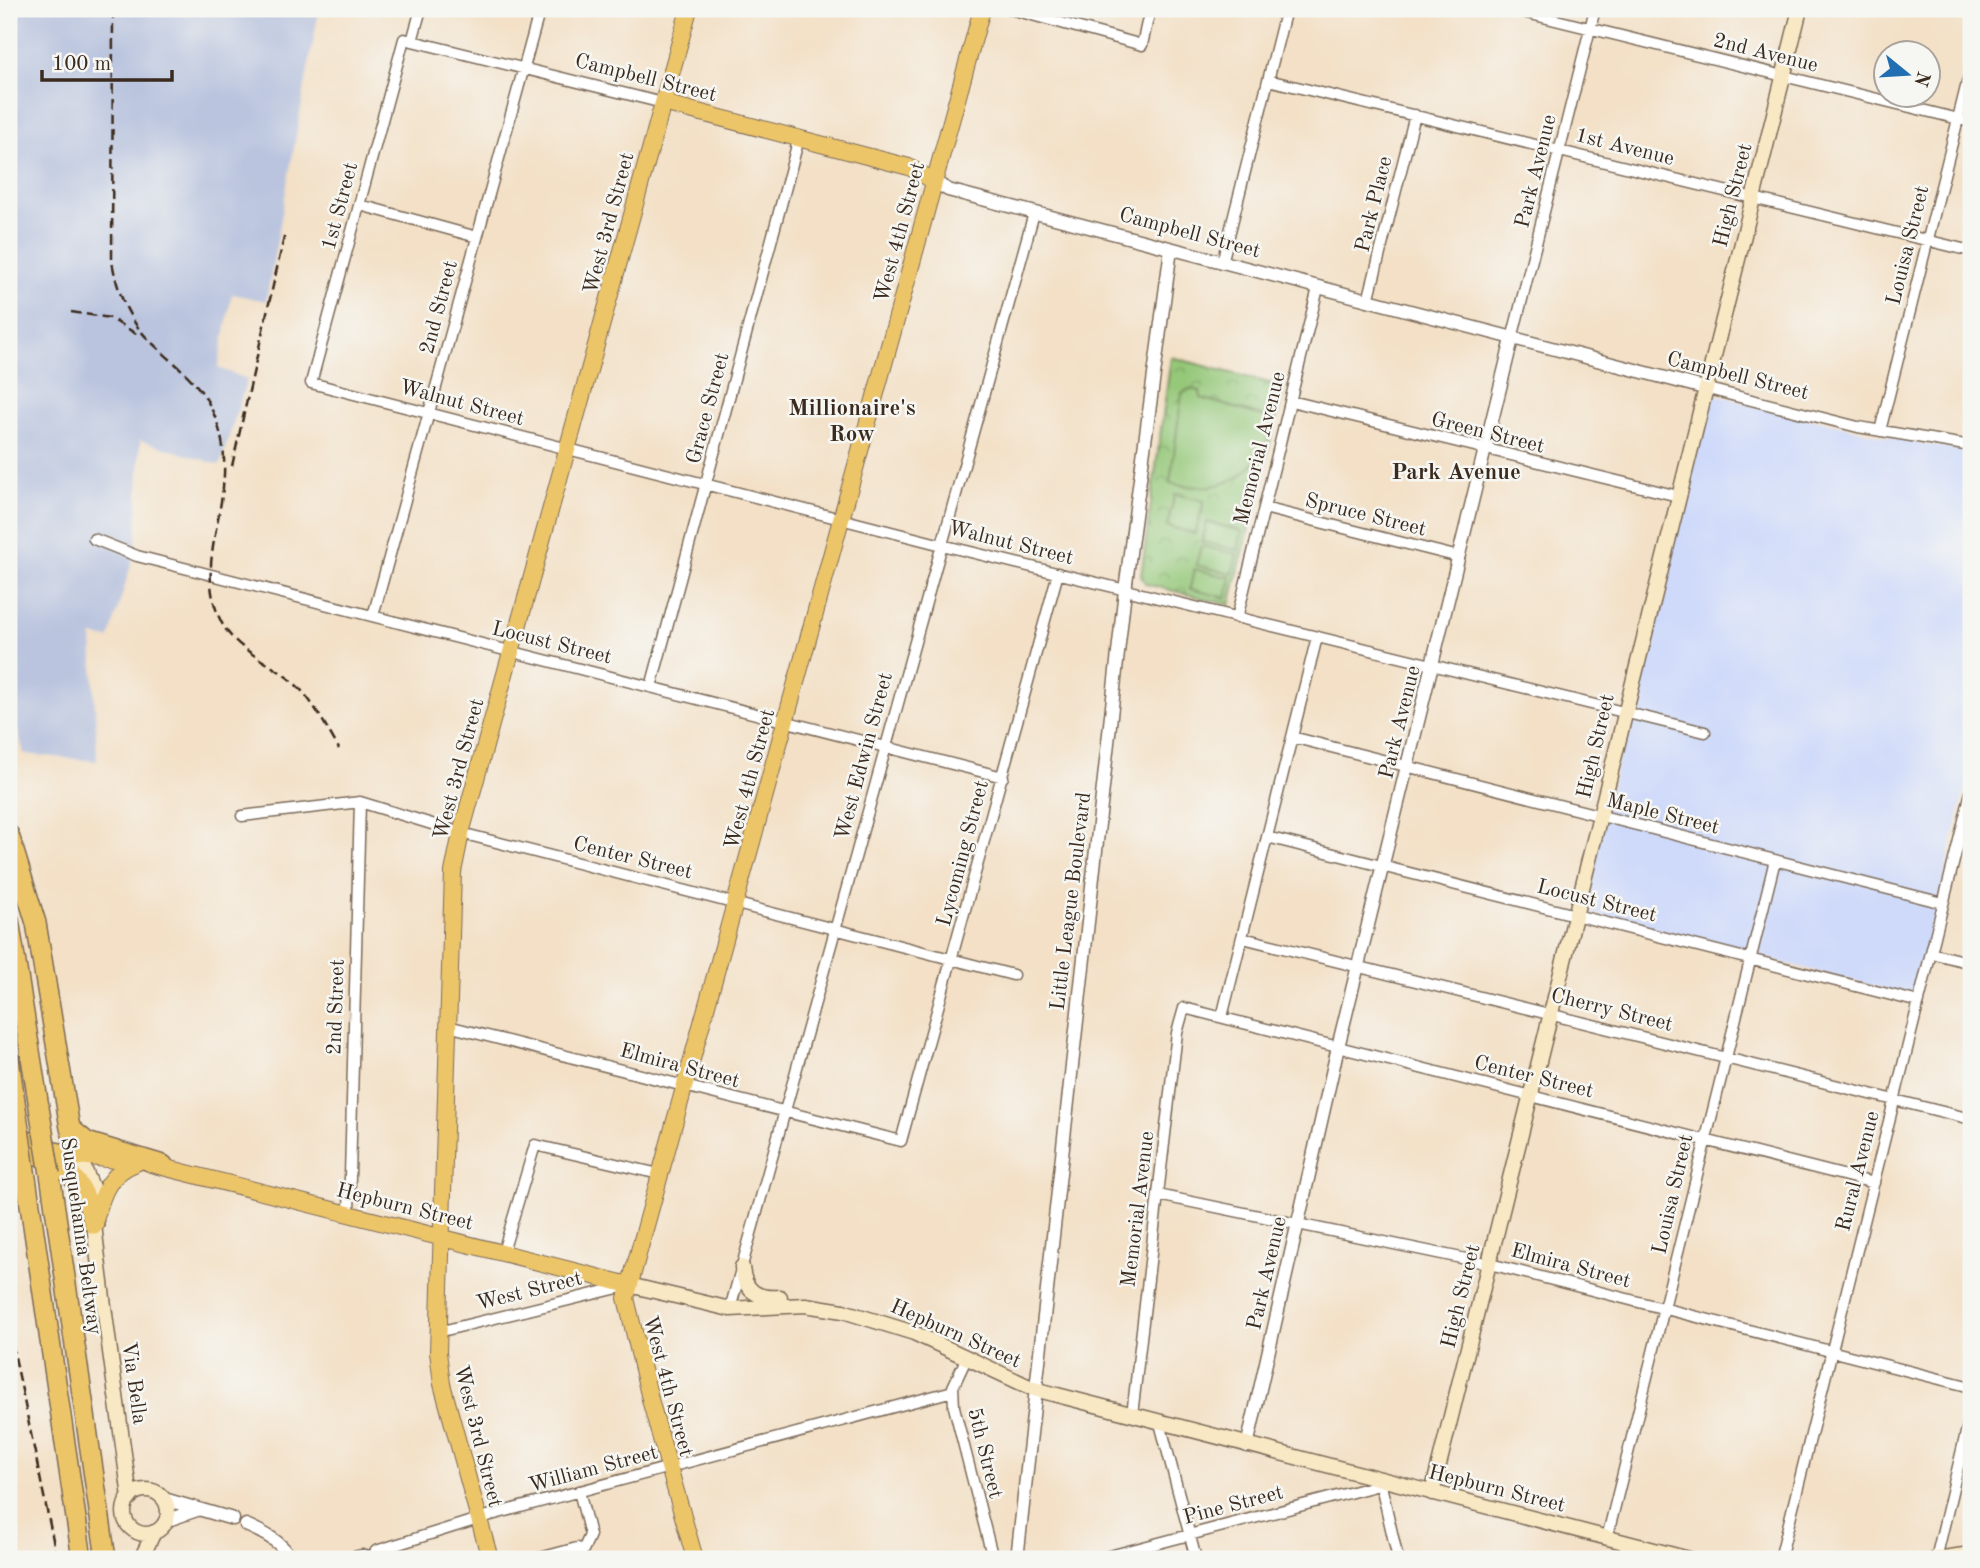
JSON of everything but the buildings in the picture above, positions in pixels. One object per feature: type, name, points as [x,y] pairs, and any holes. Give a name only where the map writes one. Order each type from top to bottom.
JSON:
[{"type":"highway","points":[[9,835],[38,931],[71,1128],[79,1156],[49,1151],[13,1128]]},
{"type":"highway","name":"Susquehanna Beltway","points":[[9,920],[50,1174],[99,1509],[109,1559]]},
{"type":"highway","points":[[9,1059],[13,1128],[24,1164],[82,1559]]},
{"type":"highway","points":[[71,1128],[87,1142],[163,1165]]},
{"type":"highway","points":[[9,1143],[70,1172],[83,1190],[94,1224]]},
{"type":"main road","name":"West 3rd Street","points":[[489,1559],[442,1384],[438,1332],[451,889],[461,833],[689,9]]},
{"type":"main road","name":"West 4th Street","points":[[695,1559],[628,1311],[629,1285],[982,9]]},
{"type":"main road","name":"High Street","points":[[1432,1493],[1800,9]]},
{"type":"main road","name":"Campbell Street","points":[[663,103],[909,167],[934,180]]},
{"type":"main road","name":"Hepburn Street","points":[[79,1156],[163,1165],[730,1309],[804,1305],[862,1316],[914,1333],[1034,1389],[1379,1483],[1432,1493],[1689,1559]]},
{"type":"main road","name":"Via Bella","points":[[79,1156],[92,1187],[115,1404],[125,1451],[130,1498]]},
{"type":"main road","points":[[94,1224],[107,1184],[122,1170],[136,1163]]},
{"type":"main road","points":[[742,1266],[745,1285],[752,1292],[765,1297],[787,1297],[804,1305]]},
{"type":"main road","name":"Via Bella","points":[[125,1451],[150,1490]]},
{"type":"main road","points":[[150,1490],[164,1499],[167,1512],[165,1521],[154,1532],[139,1559],[133,1530],[124,1515],[130,1498],[138,1492],[150,1490]]},
{"type":"main road","points":[[133,1530],[142,1533],[154,1532]]},
{"type":"main road","points":[[1936,1559],[1971,1554]]},
{"type":"street","name":"1st Street","points":[[311,383],[408,40],[421,9]]},
{"type":"street","name":"2nd Street","points":[[373,615],[540,9]]},
{"type":"street","points":[[1010,9],[1142,45],[1150,9]]},
{"type":"street","points":[[1222,262],[1286,9]]},
{"type":"street","name":"2nd Avenue","points":[[1511,9],[1971,122]]},
{"type":"street","name":"Park Avenue","points":[[1247,1446],[1338,1046],[1595,9]]},
{"type":"street","name":"Campbell Street","points":[[408,40],[663,103]]},
{"type":"street","name":"Louisa Street","points":[[1880,432],[1971,67]]},
{"type":"street","name":"1st Avenue","points":[[1268,80],[1971,251]]},
{"type":"street","name":"Park Place","points":[[1368,301],[1415,116]]},
{"type":"street","name":"Grace Street","points":[[650,688],[799,138]]},
{"type":"street","name":"Campbell Street","points":[[934,180],[948,190],[1512,340],[1880,432],[1971,446]]},
{"type":"street","points":[[360,205],[477,237]]},
{"type":"street","name":"West Edwin Street","points":[[730,1309],[1034,213]]},
{"type":"street","name":"Little League Boulevard","points":[[1017,1559],[1125,590],[1171,249]]},
{"type":"street","name":"Memorial Avenue","points":[[1237,618],[1318,288]]},
{"type":"street","name":"Walnut Street","points":[[311,383],[942,545],[1705,732]]},
{"type":"street","name":"Green Street","points":[[1291,401],[1678,496]]},
{"type":"street","name":"Spruce Street","points":[[1264,508],[1459,557]]},
{"type":"street","name":"Locust Street","points":[[94,539],[137,556],[1003,777]]},
{"type":"street","name":"Lycoming Street","points":[[901,1141],[1058,573]]},
{"type":"street","points":[[1222,1017],[1317,637]]},
{"type":"street","name":"Maple Street","points":[[1292,737],[1943,903]]},
{"type":"street","name":"Rural Avenue","points":[[1780,1559],[1971,798]]},
{"type":"street","name":"2nd Street","points":[[349,1213],[360,802]]},
{"type":"street","name":"Center Street","points":[[242,816],[360,802],[461,833],[1013,975]]},
{"type":"street","name":"Locust Street","points":[[1267,837],[1919,1002]]},
{"type":"street","name":"Louisa Street","points":[[1607,1538],[1775,860]]},
{"type":"street","name":"Cherry Street","points":[[1243,937],[1971,1119]]},
{"type":"street","points":[[1931,953],[1971,963]]},
{"type":"street","name":"Memorial Avenue","points":[[1132,1415],[1177,1033],[1184,1008]]},
{"type":"street","name":"Center Street","points":[[1184,1008],[1874,1183]]},
{"type":"street","name":"Elmira Street","points":[[448,1026],[901,1141]]},
{"type":"street","points":[[503,1252],[535,1145],[659,1174]]},
{"type":"street","name":"Elmira Street","points":[[1158,1195],[1490,1264],[1971,1387]]},
{"type":"street","name":"West Street","points":[[438,1332],[629,1285]]},
{"type":"street","name":"5th Street","points":[[967,1357],[953,1391],[959,1429],[993,1559]]},
{"type":"street","name":"William Street","points":[[348,1559],[362,1556],[371,1559],[376,1551],[478,1520],[953,1391]]},
{"type":"street","points":[[1936,1559],[1971,1412]]},
{"type":"street","points":[[1160,1423],[1196,1559]]},
{"type":"street","points":[[1379,1483],[1398,1559]]},
{"type":"street","name":"Pine Street","points":[[1098,1559],[1379,1483]]},
{"type":"street","points":[[579,1491],[590,1535],[581,1555]]},
{"type":"street","points":[[164,1499],[246,1525],[286,1549],[291,1559]]},
{"type":"street","points":[[165,1521],[184,1512],[201,1510]]},
{"type":"street","points":[[536,1559],[577,1548],[581,1555]]},
{"type":"shaded area","points":[[9,9],[319,9],[266,301],[232,294],[218,368],[247,379],[220,465],[140,440],[136,548],[109,639],[92,636],[97,761],[24,754],[9,696]]},
{"type":"shaded area","points":[[1709,393],[1883,436],[1971,452],[1971,793],[1964,792],[1916,997],[1581,911]]},
{"type":"green space","points":[[1171,357],[1284,387],[1230,605],[1146,584],[1141,576]]},
{"type":"green space","points":[[1190,389],[1200,391],[1201,398],[1275,420],[1260,455],[1250,468],[1238,477],[1208,486],[1170,483],[1182,393]]},
{"type":"green space","points":[[1175,494],[1204,501],[1195,534],[1167,526]]},
{"type":"green space","points":[[1207,522],[1242,531],[1238,550],[1202,542]]},
{"type":"green space","points":[[1201,546],[1237,554],[1232,574],[1196,565]]},
{"type":"green space","points":[[1194,569],[1231,578],[1226,598],[1190,589]]},
{"type":"railway","points":[[113,9],[112,261],[117,283],[135,324],[184,372],[206,398],[221,437],[223,491],[211,567],[212,592],[219,617],[225,629],[242,647],[284,675],[301,690],[319,714],[339,749]]},
{"type":"railway","points":[[232,466],[285,233]]},
{"type":"railway","points":[[71,312],[110,318],[138,335]]},
{"type":"railway","points":[[9,1328],[57,1559]]},
{"type":"district","name":"Millionaire's Row","points":[[852,420]]},
{"type":"district","name":"Park Avenue","points":[[1456,471]]}]
